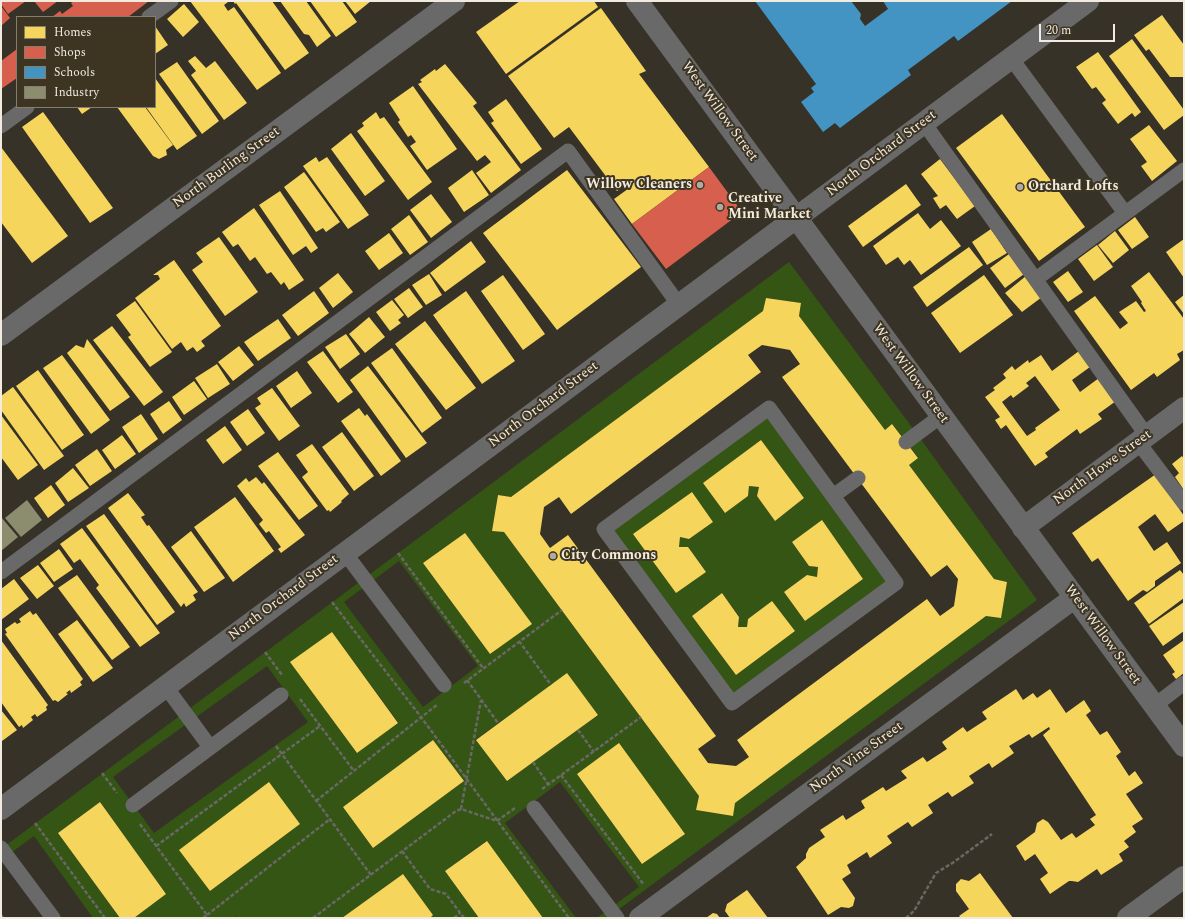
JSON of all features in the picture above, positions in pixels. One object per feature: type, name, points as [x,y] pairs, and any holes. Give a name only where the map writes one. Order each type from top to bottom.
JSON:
[{"type":"street","name":"North Burling Street","points":[[1,335],[454,1]]},
{"type":"street","name":"West Willow Street","points":[[637,1],[1184,746]]},
{"type":"street","name":"North Orchard Street","points":[[1,809],[1088,1]]},
{"type":"street","name":"North Howe Street","points":[[1023,528],[1184,408]]},
{"type":"street","name":"North Vine Street","points":[[640,918],[1074,598]]},
{"type":"street","points":[[1128,918],[1184,877]]},
{"type":"lane","points":[[150,16],[171,1]]},
{"type":"lane","points":[[1011,58],[1125,213]]},
{"type":"lane","points":[[1,126],[26,108]]},
{"type":"lane","points":[[924,123],[1036,279],[1184,503]]},
{"type":"lane","points":[[1,572],[568,151],[679,305]]},
{"type":"lane","points":[[1036,279],[1184,170]]},
{"type":"lane","points":[[769,408],[833,496],[896,583],[732,703],[604,529],[769,408]]},
{"type":"lane","points":[[906,442],[941,416]]},
{"type":"lane","points":[[833,496],[858,478]]},
{"type":"lane","points":[[345,553],[444,685]]},
{"type":"lane","points":[[1154,706],[1184,683]]},
{"type":"lane","points":[[166,686],[210,747]]},
{"type":"lane","points":[[133,804],[281,695]]},
{"type":"lane","points":[[535,800],[617,918]]},
{"type":"lane","points":[[1,848],[53,918]]},
{"type":"path","points":[[398,553],[483,668]]},
{"type":"path","points":[[332,602],[421,717],[569,918]]},
{"type":"path","points":[[519,641],[551,685]]},
{"type":"path","points":[[265,652],[283,677]]},
{"type":"path","points":[[467,680],[498,723]]},
{"type":"path","points":[[297,695],[354,771]]},
{"type":"path","points":[[461,809],[481,700]]},
{"type":"path","points":[[535,800],[548,784],[641,717]]},
{"type":"path","points":[[156,846],[320,726]]},
{"type":"path","points":[[578,730],[594,752]]},
{"type":"path","points":[[276,746],[371,874]]},
{"type":"path","points":[[533,762],[548,784]]},
{"type":"path","points":[[102,773],[120,798]]},
{"type":"path","points":[[561,775],[647,889]]},
{"type":"path","points":[[497,821],[516,807]]},
{"type":"path","points":[[313,918],[456,811],[461,809],[497,821]]},
{"type":"path","points":[[203,918],[330,819]]},
{"type":"path","points":[[138,822],[207,915]]},
{"type":"path","points":[[35,823],[104,918]]},
{"type":"path","points":[[906,918],[914,911],[936,873],[954,862],[992,834]]},
{"type":"path","points":[[402,851],[430,889],[446,894],[464,918]]},
{"type":"path","points":[[454,918],[460,913]]},
{"type":"green space","points":[[789,262],[917,434],[1037,600],[607,918],[597,918],[639,887],[560,782],[505,823],[576,918],[543,918],[486,841],[445,871],[479,918],[430,918],[433,915],[403,874],[342,918],[238,918],[236,916],[233,918],[134,918],[166,894],[100,802],[58,833],[120,918],[93,918],[34,836],[1,860],[1,849]],"holes":[[[766,298],[801,303],[799,316],[885,430],[892,424],[918,457],[909,465],[994,579],[1007,582],[1001,617],[986,616],[735,803],[732,816],[696,810],[699,796],[504,532],[492,530],[498,495],[511,497],[763,311]],[[465,533],[531,624],[490,654],[423,563]],[[399,561],[478,666],[423,707],[344,602]],[[332,632],[398,722],[357,753],[291,663]],[[267,666],[308,722],[154,833],[113,777]],[[567,674],[598,715],[507,781],[476,739]],[[433,740],[464,781],[373,848],[343,807]],[[619,744],[684,834],[642,864],[577,774]],[[269,783],[300,824],[210,891],[180,850]]]},
{"type":"green space","points":[[769,408],[896,583],[732,703],[604,529]],"holes":[[[761,440],[804,498],[775,521],[757,496],[759,487],[749,486],[748,496],[725,513],[704,483]],[[692,492],[713,522],[689,539],[680,537],[679,547],[688,547],[676,593],[634,534]],[[822,521],[863,579],[805,621],[784,592],[807,575],[817,577],[818,567],[809,566],[792,542]],[[722,593],[739,616],[738,627],[747,627],[748,619],[772,601],[795,631],[736,675],[692,616]]]},
{"type":"building: Homes","points":[[190,1],[228,2],[224,5],[228,11],[234,7],[281,73],[257,90]]},
{"type":"building: Homes","points":[[233,1],[272,1],[309,53],[285,70]]},
{"type":"building: Homes","points":[[280,1],[306,1],[331,36],[317,47],[309,35],[304,34]]},
{"type":"building: Homes","points":[[310,1],[342,1],[357,22],[336,37]]},
{"type":"building: Homes","points":[[345,1],[371,1],[355,14]]},
{"type":"building: Homes","points":[[520,1],[594,1],[598,7],[506,74],[476,32]]},
{"type":"building: Homes","points":[[184,4],[199,22],[183,37],[167,19]]},
{"type":"building: Homes","points":[[601,8],[646,71],[639,74],[709,167],[632,224],[614,199],[632,186],[630,182],[617,191],[569,127],[554,138],[508,76]]},
{"type":"building: Homes","points":[[1162,15],[1184,45],[1184,77],[1170,77],[1149,49],[1146,51],[1134,35]]},
{"type":"building: Homes","points":[[156,27],[168,45],[156,53]]},
{"type":"building: Homes","points":[[1132,39],[1184,110],[1184,115],[1164,130],[1109,56]]},
{"type":"building: Homes","points":[[1098,52],[1141,112],[1135,117],[1132,113],[1118,124],[1102,103],[1106,100],[1096,87],[1092,89],[1076,67]]},
{"type":"building: Homes","points":[[195,56],[206,68],[215,61],[247,103],[224,120],[191,75],[196,71],[188,61]]},
{"type":"building: Homes","points":[[177,62],[219,121],[202,134],[159,74]]},
{"type":"building: Homes","points":[[445,64],[477,103],[473,106],[521,170],[491,193],[476,173],[491,162],[485,155],[477,161],[418,84],[422,82],[420,80]]},
{"type":"building: Homes","points":[[156,79],[197,136],[177,150],[147,108],[156,108]]},
{"type":"building: Homes","points":[[413,86],[457,149],[427,170],[410,146],[416,142],[411,135],[408,137],[398,122],[400,120],[389,103]]},
{"type":"building: Homes","points":[[506,99],[542,149],[521,164],[491,123],[494,121],[488,112]]},
{"type":"building: Homes","points":[[78,108],[91,108],[82,114]]},
{"type":"building: Homes","points":[[118,108],[146,108],[173,145],[166,150],[167,155],[159,159],[153,156]]},
{"type":"building: Homes","points":[[43,112],[113,208],[90,223],[22,127]]},
{"type":"building: Homes","points":[[376,112],[380,119],[384,117],[432,182],[408,200],[357,131],[364,126],[362,123]]},
{"type":"building: Homes","name":"Orchard Lofts","points":[[1002,114],[1085,227],[1039,261],[956,148]]},
{"type":"building: Homes","points":[[1149,125],[1177,161],[1152,181],[1141,166],[1147,162],[1130,139]]},
{"type":"building: Homes","points":[[351,133],[385,181],[365,196],[331,149]]},
{"type":"building: Homes","points":[[1,147],[68,236],[32,263],[1,222]]},
{"type":"building: Homes","points":[[316,157],[319,162],[327,157],[369,215],[348,229],[303,166]]},
{"type":"building: Homes","points":[[940,159],[975,206],[957,219],[946,205],[940,209],[933,198],[938,196],[921,174]]},
{"type":"building: Homes","points":[[472,170],[489,195],[464,212],[448,188]]},
{"type":"building: Homes","points":[[567,170],[641,267],[557,330],[483,233]]},
{"type":"building: Homes","points":[[304,172],[340,222],[326,232],[323,228],[316,232],[284,187]]},
{"type":"building: Homes","points":[[906,184],[921,205],[863,247],[848,226]]},
{"type":"building: Homes","points":[[280,191],[318,248],[311,253],[306,246],[293,255],[259,205]]},
{"type":"building: Homes","points":[[431,194],[452,222],[431,238],[410,210]]},
{"type":"building: Homes","points":[[254,208],[304,280],[289,290],[284,282],[281,285],[271,272],[267,274],[255,257],[250,261],[238,244],[233,247],[222,232]]},
{"type":"building: Homes","points":[[918,213],[930,229],[941,220],[961,246],[921,275],[910,260],[904,265],[898,257],[886,265],[873,246]]},
{"type":"building: Homes","points":[[409,215],[428,242],[410,255],[391,229]]},
{"type":"building: Homes","points":[[1135,217],[1149,237],[1132,249],[1118,230]]},
{"type":"building: Homes","points":[[991,229],[1007,253],[987,265],[972,242]]},
{"type":"building: Homes","points":[[1115,231],[1129,250],[1113,263],[1098,245]]},
{"type":"building: Homes","points":[[389,233],[403,253],[379,270],[365,251]]},
{"type":"building: Homes","points":[[219,237],[258,292],[225,316],[192,270],[203,262],[196,253]]},
{"type":"building: Homes","points":[[1184,239],[1184,278],[1166,252]]},
{"type":"building: Homes","points":[[471,241],[486,262],[445,292],[430,273]]},
{"type":"building: Homes","points":[[1097,245],[1113,267],[1094,281],[1078,259]]},
{"type":"building: Homes","points":[[969,247],[983,265],[927,307],[913,287]]},
{"type":"building: Homes","points":[[1009,254],[1024,274],[1005,288],[990,268]]},
{"type":"building: Homes","points":[[174,260],[221,326],[201,341],[205,346],[197,352],[193,347],[187,351],[181,342],[172,349],[135,298],[160,279],[158,275],[153,275]]},
{"type":"building: Homes","points":[[1068,271],[1083,292],[1068,302],[1053,282]]},
{"type":"building: Homes","points":[[1149,272],[1184,319],[1184,350],[1177,354],[1180,360],[1157,377],[1154,373],[1131,390],[1074,311],[1095,296],[1120,329],[1128,323],[1119,312],[1136,301],[1144,312],[1146,311],[1141,303],[1142,302],[1131,286]]},
{"type":"building: Homes","points":[[338,273],[353,292],[333,308],[319,288]]},
{"type":"building: Homes","points":[[429,274],[442,295],[426,305],[412,285]]},
{"type":"building: Homes","points":[[503,275],[545,334],[523,350],[481,291]]},
{"type":"building: Homes","points":[[984,275],[1013,315],[960,353],[931,313]]},
{"type":"building: Homes","points":[[1026,276],[1042,297],[1022,312],[1005,293]]},
{"type":"building: Homes","points":[[409,288],[423,307],[408,318],[394,299]]},
{"type":"building: Homes","points":[[314,291],[329,313],[298,336],[282,315]]},
{"type":"building: Homes","points":[[466,291],[515,361],[482,384],[433,315]]},
{"type":"building: Homes","points":[[1184,295],[1184,314],[1175,302]]},
{"type":"building: Homes","name":"City Commons","points":[[766,298],[801,303],[799,316],[885,430],[892,424],[918,458],[909,465],[994,579],[1007,582],[1001,618],[986,616],[735,803],[733,816],[696,810],[699,796],[504,532],[492,531],[498,495],[511,497],[763,311]],"holes":[[[762,345],[790,350],[800,364],[782,377],[931,577],[947,565],[958,579],[954,606],[940,616],[927,599],[737,740],[749,757],[736,766],[708,763],[698,749],[716,736],[568,535],[550,548],[540,534],[544,507],[559,497],[571,514],[761,372],[748,355]]]},
{"type":"building: Homes","points":[[392,300],[404,315],[398,320],[401,323],[390,331],[376,312]]},
{"type":"building: Homes","points":[[135,301],[172,352],[150,367],[128,337],[131,335],[116,315]]},
{"type":"building: Homes","points":[[369,317],[385,337],[365,353],[349,334]]},
{"type":"building: Homes","points":[[278,319],[291,338],[258,361],[244,342]]},
{"type":"building: Homes","points":[[425,321],[476,388],[446,410],[395,344]]},
{"type":"building: Homes","points":[[112,326],[163,392],[144,406],[93,340]]},
{"type":"building: Homes","points":[[346,334],[360,354],[340,369],[325,347]]},
{"type":"building: Homes","points":[[87,339],[130,397],[110,411],[67,353],[76,345],[84,348]]},
{"type":"building: Homes","points":[[239,346],[254,365],[233,381],[218,362]]},
{"type":"building: Homes","points":[[392,348],[442,418],[422,433],[371,363]]},
{"type":"building: Homes","points":[[323,351],[353,392],[338,403],[307,362]]},
{"type":"building: Homes","points":[[1079,351],[1090,367],[1072,380],[1080,392],[1099,378],[1116,401],[1098,414],[1102,419],[1080,434],[1077,429],[1045,453],[1048,457],[1035,466],[1006,425],[1001,429],[995,420],[1000,417],[985,397],[995,390],[993,388],[1006,378],[1003,374],[1012,366],[1015,370],[1028,360],[1029,363],[1041,355],[1052,371]],"holes":[[[1035,376],[1060,410],[1035,428],[1036,430],[1027,436],[1002,402],[1011,395],[1013,398],[1029,386],[1026,383]]]},
{"type":"building: Homes","points":[[62,355],[110,420],[91,434],[43,368]]},
{"type":"building: Homes","points":[[217,364],[230,384],[208,398],[195,378]]},
{"type":"building: Homes","points":[[368,366],[427,443],[406,458],[350,380]]},
{"type":"building: Homes","points":[[38,370],[84,435],[62,450],[16,386]]},
{"type":"building: Homes","points":[[297,371],[312,393],[291,408],[276,386]]},
{"type":"building: Homes","points":[[194,381],[207,399],[184,415],[172,397]]},
{"type":"building: Homes","points":[[13,387],[64,456],[44,470],[1,410],[1,396]]},
{"type":"building: Homes","points":[[272,388],[300,426],[279,441],[255,408],[261,404],[257,398]]},
{"type":"building: Homes","points":[[169,401],[182,420],[163,434],[150,414]]},
{"type":"building: Homes","points":[[359,408],[365,416],[367,414],[401,461],[381,476],[341,421]]},
{"type":"building: Homes","points":[[248,409],[265,433],[247,446],[230,422]]},
{"type":"building: Homes","points":[[141,414],[158,439],[139,453],[122,427]]},
{"type":"building: Homes","points":[[1,415],[38,465],[18,480],[1,457]]},
{"type":"building: Homes","points":[[225,426],[242,450],[223,464],[206,440]]},
{"type":"building: Homes","points":[[342,432],[374,476],[354,491],[322,447]]},
{"type":"building: Homes","points":[[122,435],[136,454],[115,469],[102,450]]},
{"type":"building: Homes","points":[[761,440],[804,498],[775,521],[757,496],[759,487],[749,486],[748,496],[725,513],[703,483]]},
{"type":"building: Homes","points":[[312,444],[349,494],[330,512],[329,510],[327,511],[302,477],[308,472],[296,455]]},
{"type":"building: Homes","points":[[97,449],[112,471],[90,486],[75,465]]},
{"type":"building: Homes","points":[[278,452],[318,506],[299,520],[258,466]]},
{"type":"building: Homes","points":[[1182,456],[1184,459],[1184,490],[1175,477],[1179,473],[1172,464]]},
{"type":"building: Homes","points":[[73,468],[89,488],[68,502],[55,483]]},
{"type":"building: Homes","points":[[1156,474],[1184,516],[1184,521],[1168,532],[1155,514],[1138,527],[1154,551],[1167,542],[1181,563],[1155,581],[1155,586],[1147,592],[1143,590],[1128,601],[1098,558],[1092,562],[1072,533]]},
{"type":"building: Homes","points":[[256,477],[262,484],[264,482],[305,535],[281,553],[278,549],[281,547],[269,531],[266,533],[259,524],[263,520],[237,486],[246,478],[249,482]]},
{"type":"building: Homes","points":[[51,485],[65,505],[48,518],[34,498]]},
{"type":"building: Homes","points":[[692,492],[713,522],[689,539],[680,537],[679,547],[688,547],[706,572],[676,593],[633,534]]},
{"type":"building: Homes","points":[[128,493],[145,515],[141,517],[147,526],[149,525],[198,592],[193,595],[196,600],[186,607],[184,603],[181,607],[108,508]]},
{"type":"building: Homes","points":[[235,497],[274,551],[233,582],[194,527]]},
{"type":"building: Homes","points":[[104,514],[175,612],[157,625],[86,526]]},
{"type":"building: Homes","points":[[822,520],[863,579],[805,621],[784,592],[807,575],[817,577],[818,567],[809,566],[792,542]]},
{"type":"building: Homes","points":[[82,528],[160,633],[140,647],[96,588],[99,585],[80,559],[74,563],[60,544]]},
{"type":"building: Homes","points":[[191,531],[225,578],[204,592],[171,547]]},
{"type":"building: Homes","points":[[465,533],[532,624],[490,654],[423,563]]},
{"type":"building: Homes","points":[[59,549],[73,569],[54,582],[40,563]]},
{"type":"building: Homes","points":[[38,565],[54,586],[37,599],[20,578]]},
{"type":"building: Homes","points":[[1180,570],[1184,575],[1184,598],[1149,624],[1134,603]]},
{"type":"building: Homes","points":[[77,575],[130,647],[112,660],[58,588]]},
{"type":"building: Homes","points":[[14,579],[29,599],[1,620],[1,589]]},
{"type":"building: Homes","points":[[722,593],[739,617],[738,627],[747,627],[748,619],[772,601],[795,631],[736,675],[692,616]]},
{"type":"building: Homes","points":[[1184,602],[1184,631],[1163,646],[1149,626]]},
{"type":"building: Homes","points":[[30,611],[33,615],[36,613],[83,679],[80,682],[82,685],[71,693],[70,690],[66,693],[68,694],[58,702],[55,700],[53,701],[5,634],[7,633],[5,629],[15,622],[17,624],[21,622],[19,619]]},
{"type":"building: Homes","points":[[77,620],[113,668],[93,682],[58,634]]},
{"type":"building: Homes","points":[[332,632],[398,723],[357,753],[290,662]]},
{"type":"building: Homes","points":[[1,640],[48,705],[46,707],[47,710],[37,717],[35,714],[31,717],[33,720],[23,728],[22,725],[19,727],[1,702]]},
{"type":"building: Homes","points":[[1184,640],[1184,673],[1176,679],[1172,674],[1175,672],[1163,655]]},
{"type":"building: Homes","points":[[567,673],[598,715],[507,781],[476,740]]},
{"type":"building: Homes","points":[[1016,689],[1023,700],[1033,693],[1037,698],[1050,689],[1066,713],[1084,700],[1091,711],[1086,715],[1100,735],[1107,731],[1121,752],[1116,756],[1129,776],[1135,771],[1143,783],[1126,794],[1143,819],[1132,826],[1136,832],[1124,841],[1129,847],[1119,854],[1123,861],[1101,875],[1097,869],[1078,882],[1069,881],[1050,894],[1040,879],[1048,873],[1035,854],[1025,861],[1016,846],[1035,832],[1037,823],[1043,819],[1048,822],[1061,840],[1072,833],[1076,838],[1095,825],[1090,819],[1096,815],[1043,735],[1050,729],[1049,727],[1032,738],[1029,734],[1009,746],[1014,753],[992,768],[989,763],[969,776],[974,783],[952,797],[948,792],[928,805],[933,813],[912,827],[908,822],[887,836],[892,843],[870,858],[867,852],[847,865],[851,873],[842,879],[855,898],[853,906],[849,908],[841,907],[828,915],[796,867],[806,858],[809,848],[825,837],[820,830],[843,815],[846,820],[865,808],[861,801],[883,787],[886,791],[907,778],[901,771],[923,757],[927,762],[947,749],[942,742],[963,727],[967,732],[987,719],[982,712]]},
{"type":"building: Homes","points":[[1,710],[17,730],[2,741],[1,739]]},
{"type":"building: Homes","points":[[433,740],[464,781],[373,848],[343,807]]},
{"type":"building: Homes","points":[[619,743],[685,834],[642,864],[577,774]]},
{"type":"building: Homes","points":[[269,782],[300,824],[210,891],[179,850]]},
{"type":"building: Homes","points":[[100,802],[166,894],[134,918],[120,918],[58,833]]},
{"type":"building: Homes","points":[[487,841],[543,918],[479,918],[445,871]]},
{"type":"building: Homes","points":[[980,873],[1013,918],[961,918],[959,916],[969,909],[956,891],[956,884],[961,879],[969,881]]},
{"type":"building: Homes","points":[[403,874],[433,915],[430,918],[342,918]]},
{"type":"building: Homes","points":[[747,890],[768,918],[730,918],[725,911],[727,904]]},
{"type":"building: Homes","points":[[713,913],[717,914],[720,918],[706,918]]},
{"type":"building: Shops","points":[[1,1],[26,1],[8,14],[1,4]]},
{"type":"building: Shops","points":[[34,1],[58,1],[43,12]]},
{"type":"building: Shops","points":[[74,1],[149,1],[129,16],[53,16],[60,11],[62,14],[73,6],[71,3]]},
{"type":"building: Shops","points":[[1,6],[10,18],[1,26]]},
{"type":"building: Shops","points":[[16,50],[16,79],[1,89],[1,61]]},
{"type":"building: Shops","points":[[709,167],[742,212],[666,269],[632,224]]},
{"type":"building: Schools","points":[[755,1],[851,1],[861,14],[860,19],[865,26],[888,9],[883,1],[1012,1],[958,41],[954,36],[908,70],[911,75],[840,128],[835,123],[823,132],[801,102],[814,92],[811,88],[816,84]]},
{"type":"building: Industry","points":[[27,500],[42,520],[21,537],[5,518]]},
{"type":"building: Industry","points":[[1,517],[18,537],[1,551]]},
{"type":"place","name":"Willow Cleaners","points":[[700,185]]},
{"type":"place","name":"Orchard Lofts","points":[[1020,187]]},
{"type":"place","name":"Creative Mini Market","points":[[720,207]]},
{"type":"place","name":"City Commons","points":[[553,556]]}]
